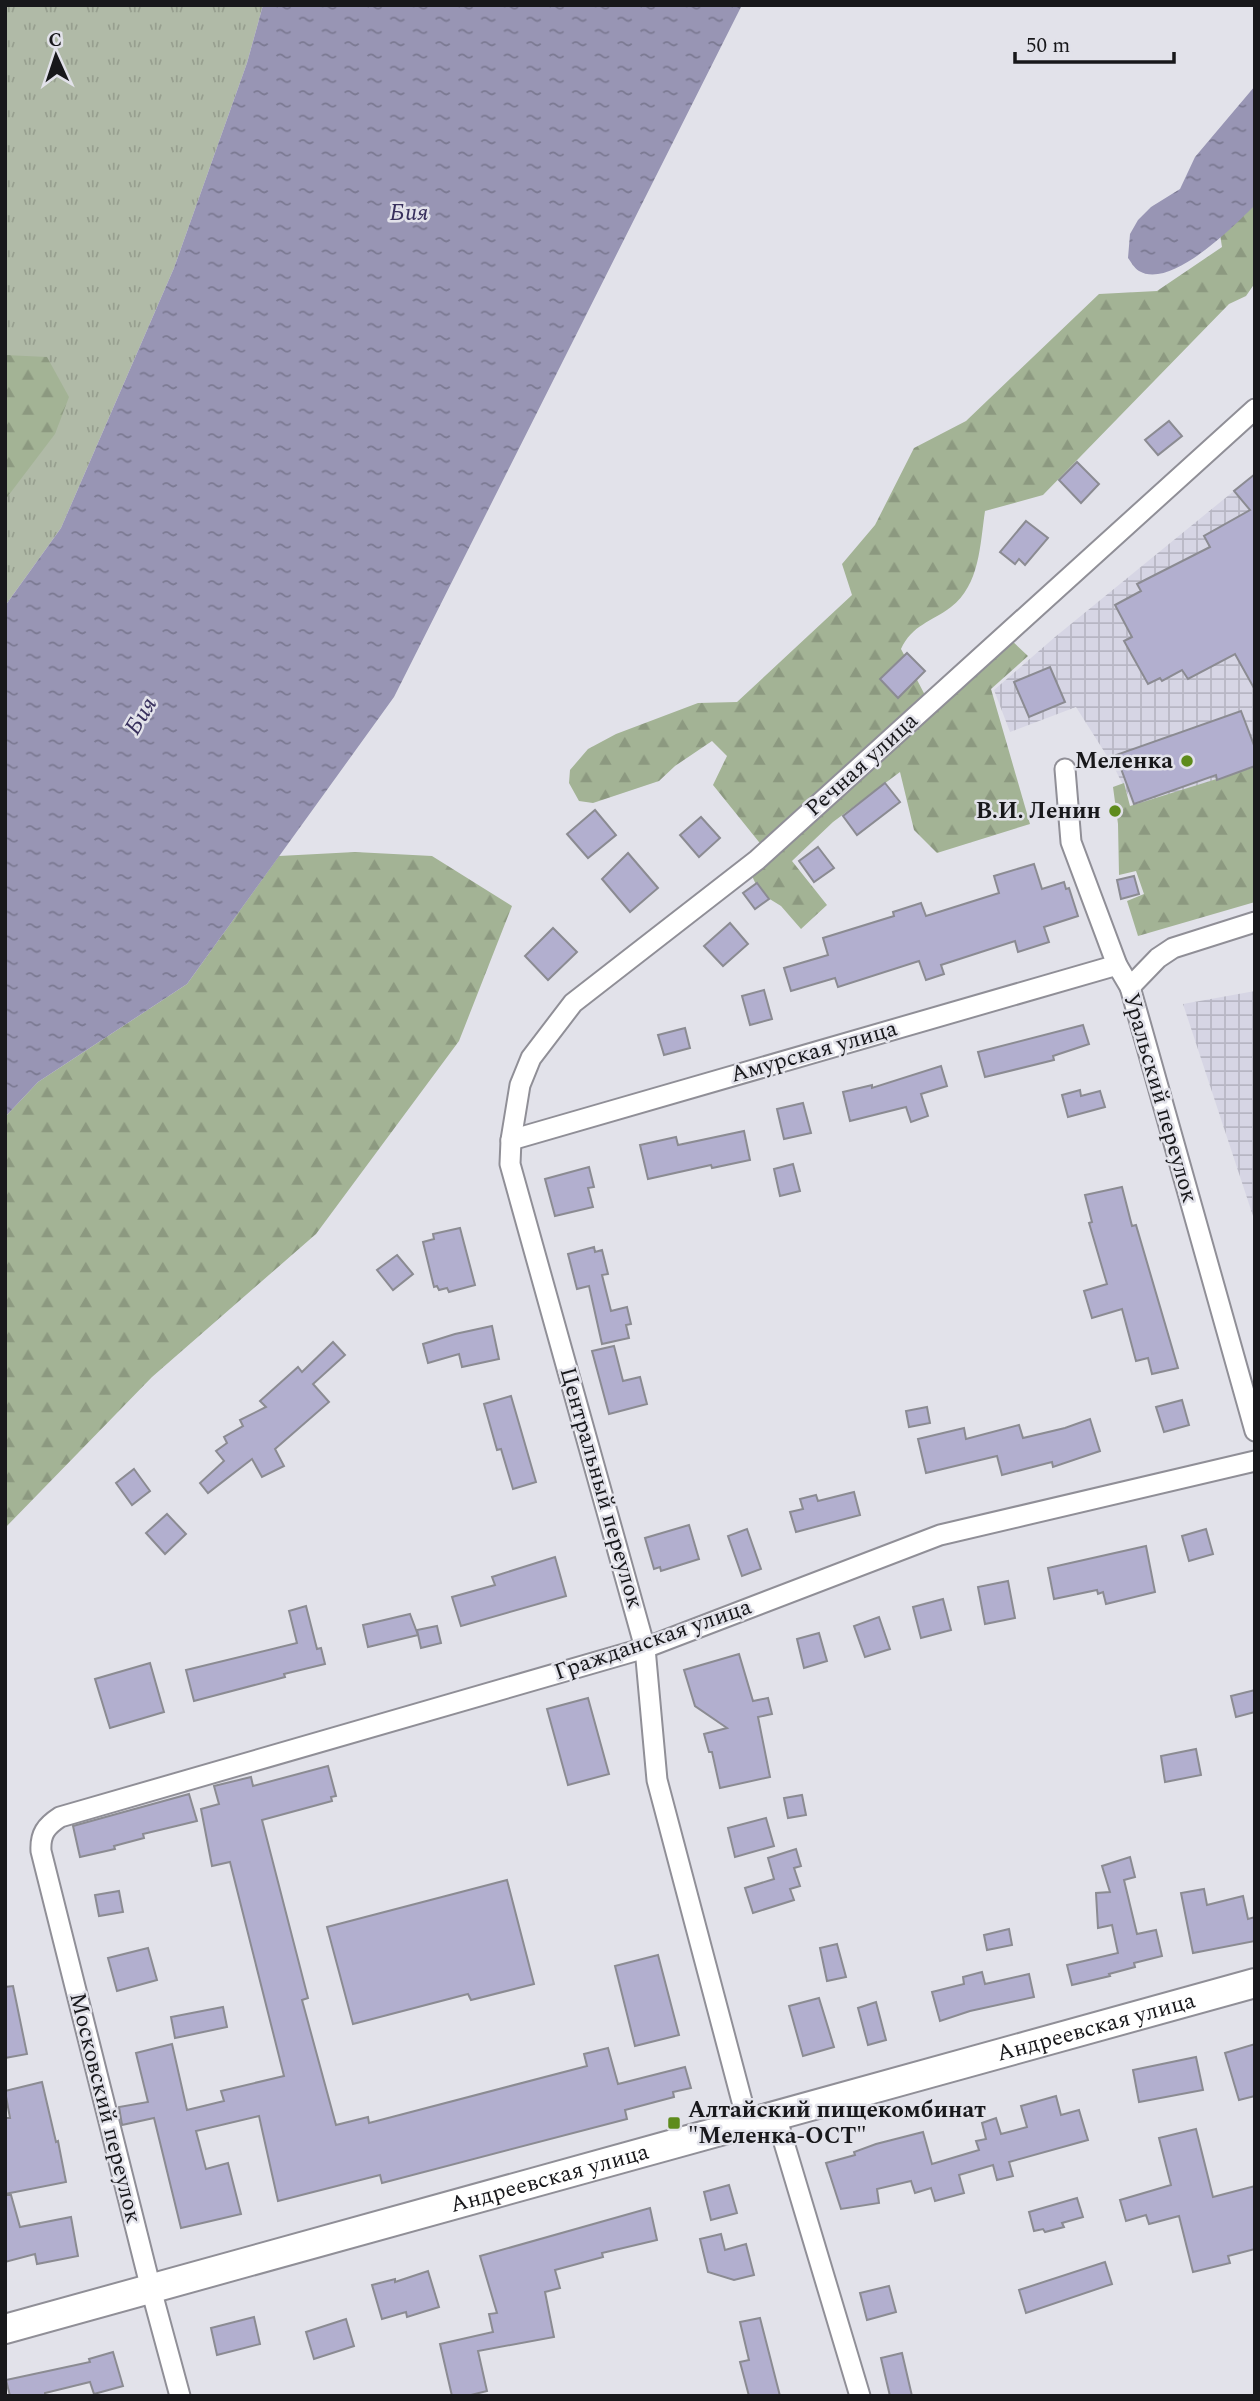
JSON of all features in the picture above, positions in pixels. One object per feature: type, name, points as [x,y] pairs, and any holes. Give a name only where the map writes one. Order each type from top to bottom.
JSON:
[{"type":"street","name":"Речная улица","points":[[511,1140],[520,1084],[531,1058],[573,1003],[757,860],[1254,411]]},
{"type":"street","name":"Уральский переулок","points":[[1065,769],[1072,842],[1117,965],[1130,987],[1255,1431]]},
{"type":"street","points":[[1130,987],[1158,958],[1173,948],[1255,922]]},
{"type":"street","name":"Амурская улица","points":[[511,1140],[1117,965]]},
{"type":"street","name":"Центральный переулок","points":[[511,1140],[510,1164],[645,1648],[657,1780],[748,2123]]},
{"type":"street","name":"Гражданская улица","points":[[51,1823],[60,1817],[645,1648],[940,1535],[1255,1461]]},
{"type":"street","name":"Московский переулок","points":[[51,1823],[43,1832],[41,1851],[150,2289],[180,2396]]},
{"type":"street","name":"Андреевская улица","points":[[5,2329],[1255,1983]]},
{"type":"street","points":[[776,2116],[860,2396]]},
{"type":"shaded area","name":"Меленка","points":[[1240,486],[1255,508],[1255,773],[1137,813],[1114,767],[1076,707],[1010,732],[994,690]]},
{"type":"shaded area","points":[[1255,991],[1255,1222],[1183,1004]]},
{"type":"green space","points":[[5,5],[263,5],[247,63],[174,268],[61,528],[5,606]]},
{"type":"green space","points":[[1255,169],[1255,283],[1246,296],[1229,304],[1043,495],[985,511],[980,550],[968,587],[951,607],[916,629],[901,649],[928,701],[763,847],[713,785],[727,756],[712,741],[675,766],[659,781],[593,803],[579,801],[569,783],[570,770],[588,749],[616,734],[698,703],[737,702],[852,595],[842,564],[875,525],[914,448],[966,421],[1099,294],[1157,291],[1222,247],[1213,190]]},
{"type":"green space","points":[[5,355],[47,357],[69,397],[55,434],[5,500]]},
{"type":"green space","points":[[1010,639],[1028,656],[991,689],[1030,824],[937,853],[914,830],[900,772],[833,822],[792,861],[827,905],[801,929],[781,906],[760,893],[752,876]]},
{"type":"green space","points":[[1255,767],[1255,902],[1138,936],[1127,901],[1144,894],[1136,871],[1119,875],[1118,824],[1113,787],[1124,783],[1130,806]]},
{"type":"green space","points":[[355,852],[432,856],[512,906],[459,1041],[316,1234],[152,1377],[5,1528],[5,1117],[38,1082],[187,984],[279,856]]},
{"type":"water","name":"Бия","points":[[263,5],[742,5],[394,697],[187,984],[38,1082],[5,1117],[5,606],[61,528],[174,268],[247,63]]},
{"type":"water","points":[[1255,86],[1255,205],[1218,240],[1184,264],[1168,272],[1152,274],[1139,271],[1128,258],[1130,234],[1138,220],[1151,207],[1180,189],[1195,157]]},
{"type":"building","points":[[1169,421],[1182,436],[1158,455],[1145,440]]},
{"type":"building","points":[[1077,462],[1099,484],[1081,503],[1059,480]]},
{"type":"building","points":[[1255,474],[1255,690],[1235,654],[1188,679],[1182,670],[1162,681],[1160,678],[1148,684],[1124,641],[1132,637],[1115,605],[1141,591],[1137,584],[1210,547],[1204,536],[1250,510],[1234,491]]},
{"type":"building","points":[[1026,521],[1048,538],[1025,565],[1019,559],[1015,564],[1000,552]]},
{"type":"building","points":[[907,653],[925,671],[898,698],[880,679]]},
{"type":"building","points":[[1050,667],[1065,702],[1029,717],[1014,682]]},
{"type":"building","name":"Меленка","points":[[1241,711],[1255,748],[1255,766],[1217,780],[1216,775],[1134,804],[1116,755]]},
{"type":"building","points":[[885,783],[900,802],[857,835],[843,816]]},
{"type":"building","points":[[595,810],[616,835],[588,858],[567,834]]},
{"type":"building","points":[[701,817],[720,838],[699,857],[680,835]]},
{"type":"building","points":[[818,847],[834,868],[814,882],[799,861]]},
{"type":"building","points":[[628,853],[658,888],[630,912],[602,879]]},
{"type":"building","points":[[1034,864],[1042,889],[1064,882],[1066,889],[1069,888],[1078,916],[1044,927],[1049,942],[1018,952],[1015,941],[941,965],[944,974],[926,980],[919,961],[838,987],[835,978],[791,991],[784,968],[828,955],[823,938],[894,916],[893,912],[921,903],[926,916],[999,893],[994,876]]},
{"type":"building","points":[[1134,876],[1139,894],[1121,899],[1117,880]]},
{"type":"building","points":[[757,883],[769,899],[755,909],[743,893]]},
{"type":"building","points":[[730,923],[748,944],[723,966],[704,946]]},
{"type":"building","points":[[553,928],[577,952],[548,980],[525,956]]},
{"type":"building","points":[[764,990],[772,1019],[750,1025],[742,996]]},
{"type":"building","points":[[1083,1025],[1089,1044],[1053,1056],[1054,1060],[985,1077],[978,1052]]},
{"type":"building","points":[[685,1028],[690,1048],[664,1055],[658,1035]]},
{"type":"building","points":[[941,1066],[947,1086],[921,1094],[928,1116],[911,1122],[906,1107],[850,1121],[843,1092],[872,1085],[872,1088]]},
{"type":"building","points":[[1080,1090],[1081,1096],[1100,1091],[1105,1107],[1068,1117],[1062,1095]]},
{"type":"building","points":[[803,1103],[811,1133],[784,1139],[777,1109]]},
{"type":"building","points":[[744,1131],[750,1160],[712,1168],[711,1165],[648,1179],[640,1145],[676,1137],[678,1145]]},
{"type":"building","points":[[793,1164],[800,1191],[780,1196],[774,1169]]},
{"type":"building","points":[[589,1167],[594,1187],[588,1188],[593,1207],[555,1216],[545,1179]]},
{"type":"building","points":[[1122,1187],[1132,1226],[1136,1225],[1178,1368],[1152,1374],[1148,1358],[1136,1361],[1122,1309],[1092,1318],[1084,1291],[1107,1284],[1089,1223],[1092,1222],[1085,1195]]},
{"type":"building","points":[[460,1228],[475,1285],[449,1292],[447,1288],[439,1290],[437,1286],[434,1287],[423,1242],[434,1239],[433,1234]]},
{"type":"building","points":[[594,1247],[595,1252],[602,1250],[608,1274],[602,1275],[611,1311],[627,1307],[631,1324],[626,1325],[629,1338],[602,1344],[589,1286],[577,1289],[568,1254]]},
{"type":"building","points":[[397,1255],[413,1274],[393,1290],[377,1270]]},
{"type":"building","points":[[492,1326],[499,1359],[462,1367],[459,1354],[428,1363],[423,1344]]},
{"type":"building","points":[[333,1342],[345,1355],[313,1384],[329,1402],[275,1449],[284,1466],[262,1477],[252,1459],[208,1493],[200,1483],[224,1461],[216,1451],[227,1443],[224,1437],[243,1426],[240,1420],[266,1407],[260,1401],[298,1367],[302,1372]]},
{"type":"building","points":[[614,1346],[623,1381],[640,1377],[647,1404],[609,1414],[592,1351]]},
{"type":"building","points":[[511,1396],[536,1482],[513,1489],[501,1449],[497,1450],[484,1404]]},
{"type":"building","points":[[1182,1400],[1189,1425],[1164,1432],[1156,1407]]},
{"type":"building","points":[[927,1407],[930,1423],[909,1427],[906,1411]]},
{"type":"building","points":[[1090,1419],[1100,1451],[1053,1467],[1052,1462],[1002,1475],[997,1456],[926,1473],[918,1439],[964,1428],[966,1439],[1019,1425],[1023,1438]]},
{"type":"building","points":[[134,1469],[150,1491],[132,1505],[116,1483]]},
{"type":"building","points":[[854,1492],[860,1515],[796,1532],[790,1512],[803,1509],[800,1499],[816,1495],[818,1501]]},
{"type":"building","points":[[167,1514],[186,1534],[165,1554],[146,1533]]},
{"type":"building","points":[[689,1525],[699,1559],[661,1571],[660,1567],[654,1569],[645,1538]]},
{"type":"building","points":[[747,1529],[761,1569],[742,1576],[728,1536]]},
{"type":"building","points":[[1206,1529],[1213,1554],[1189,1561],[1182,1536]]},
{"type":"building","points":[[1146,1546],[1155,1592],[1106,1604],[1103,1592],[1098,1594],[1097,1590],[1054,1599],[1048,1568]]},
{"type":"building","points":[[555,1557],[566,1596],[461,1626],[452,1597],[495,1585],[492,1577]]},
{"type":"building","points":[[1008,1581],[1015,1618],[985,1624],[978,1587]]},
{"type":"building","points":[[943,1599],[951,1630],[921,1638],[913,1607]]},
{"type":"building","points":[[306,1606],[317,1649],[321,1648],[325,1664],[194,1701],[186,1670],[297,1643],[289,1611]]},
{"type":"building","points":[[410,1614],[418,1635],[368,1647],[363,1625]]},
{"type":"building","points":[[879,1617],[890,1649],[865,1657],[854,1626]]},
{"type":"building","points":[[437,1626],[441,1643],[421,1648],[417,1630]]},
{"type":"building","points":[[819,1633],[827,1661],[804,1668],[797,1639]]},
{"type":"building","points":[[739,1654],[753,1701],[768,1698],[772,1714],[758,1717],[770,1777],[720,1788],[712,1752],[709,1752],[704,1734],[727,1728],[695,1706],[684,1670]]},
{"type":"building","points":[[150,1663],[164,1712],[110,1728],[95,1679]]},
{"type":"building","points":[[1255,1690],[1255,1712],[1236,1717],[1231,1696]]},
{"type":"building","points":[[588,1698],[609,1774],[568,1785],[547,1709]]},
{"type":"building","points":[[1196,1749],[1201,1775],[1165,1782],[1161,1756]]},
{"type":"building","points":[[328,1766],[336,1796],[331,1797],[332,1801],[262,1820],[308,1998],[302,2000],[336,2125],[368,2117],[369,2123],[587,2066],[584,2054],[608,2048],[618,2084],[685,2067],[691,2088],[673,2092],[674,2097],[625,2110],[627,2119],[382,2183],[380,2175],[278,2201],[259,2116],[196,2131],[206,2169],[228,2163],[241,2214],[181,2228],[154,2118],[122,2125],[119,2107],[148,2102],[136,2053],[172,2044],[187,2110],[224,2101],[221,2091],[284,2076],[230,1862],[212,1866],[201,1809],[219,1804],[214,1786],[251,1777],[253,1786]]},
{"type":"building","points":[[189,1794],[197,1821],[143,1834],[144,1838],[114,1846],[115,1849],[80,1857],[73,1826]]},
{"type":"building","points":[[802,1795],[806,1815],[788,1818],[784,1798]]},
{"type":"building","points":[[766,1818],[774,1846],[735,1857],[728,1828]]},
{"type":"building","points":[[796,1849],[801,1866],[794,1868],[800,1886],[790,1889],[794,1900],[753,1913],[745,1888],[774,1879],[768,1858]]},
{"type":"building","points":[[1130,1857],[1135,1877],[1124,1880],[1137,1934],[1156,1930],[1162,1956],[1134,1963],[1135,1967],[1109,1974],[1110,1976],[1072,1985],[1067,1965],[1118,1953],[1112,1925],[1098,1928],[1096,1893],[1110,1892],[1102,1866]]},
{"type":"building","points":[[507,1880],[534,1984],[471,2000],[468,1994],[353,2024],[327,1927]]},
{"type":"building","points":[[1204,1889],[1207,1905],[1243,1896],[1248,1919],[1255,1917],[1255,1941],[1193,1953],[1181,1893]]},
{"type":"building","points":[[119,1891],[123,1912],[99,1916],[95,1895]]},
{"type":"building","points":[[1009,1929],[1012,1945],[987,1950],[984,1935]]},
{"type":"building","points":[[837,1944],[846,1977],[827,1981],[820,1948]]},
{"type":"building","points":[[148,1948],[157,1980],[117,1991],[108,1958]]},
{"type":"building","points":[[658,1955],[679,2035],[635,2046],[615,1966]]},
{"type":"building","points":[[982,1972],[985,1984],[1029,1974],[1034,1997],[970,2011],[940,2021],[932,1992],[964,1984],[963,1977]]},
{"type":"building","points":[[13,1986],[27,2054],[5,2058],[5,1987]]},
{"type":"building","points":[[819,1998],[834,2047],[803,2056],[789,2006]]},
{"type":"building","points":[[876,2002],[886,2040],[868,2045],[858,2008]]},
{"type":"building","points":[[223,2007],[227,2027],[175,2038],[171,2017]]},
{"type":"building","points":[[1255,2044],[1255,2096],[1239,2100],[1225,2053]]},
{"type":"building","points":[[1196,2057],[1203,2090],[1139,2102],[1133,2070]]},
{"type":"building","points":[[42,2082],[66,2182],[5,2194],[5,2118],[10,2118],[5,2091]]},
{"type":"building","points":[[1056,2096],[1061,2115],[1079,2110],[1088,2140],[1009,2162],[1013,2176],[997,2180],[993,2165],[959,2175],[964,2193],[935,2201],[931,2188],[915,2193],[911,2181],[877,2189],[879,2203],[841,2209],[826,2163],[855,2155],[854,2152],[876,2144],[923,2132],[932,2164],[979,2150],[976,2141],[986,2139],[982,2123],[996,2118],[1001,2134],[1027,2127],[1021,2106]]},
{"type":"building","points":[[1196,2129],[1213,2197],[1255,2186],[1255,2249],[1228,2256],[1230,2263],[1193,2272],[1179,2216],[1149,2224],[1146,2215],[1126,2221],[1120,2200],[1171,2185],[1159,2138]]},
{"type":"building","points":[[729,2185],[737,2213],[711,2220],[704,2192]]},
{"type":"building","points":[[5,2195],[11,2195],[20,2227],[71,2217],[78,2256],[37,2264],[35,2254],[5,2262]]},
{"type":"building","points":[[1077,2198],[1083,2217],[1062,2223],[1064,2227],[1045,2232],[1043,2229],[1034,2231],[1029,2212]]},
{"type":"building","points":[[650,2208],[657,2240],[602,2253],[603,2257],[555,2270],[560,2288],[545,2292],[554,2337],[478,2351],[487,2391],[467,2396],[452,2396],[440,2344],[493,2332],[489,2314],[497,2313],[480,2256]]},
{"type":"building","points":[[721,2234],[725,2250],[746,2244],[754,2275],[734,2280],[708,2272],[700,2239]]},
{"type":"building","points":[[1105,2262],[1112,2284],[1026,2313],[1019,2290]]},
{"type":"building","points":[[428,2271],[439,2307],[407,2317],[406,2312],[382,2319],[372,2285],[395,2279],[395,2282]]},
{"type":"building","points":[[889,2286],[896,2312],[867,2320],[860,2293]]},
{"type":"building","points":[[254,2317],[260,2344],[217,2355],[211,2328]]},
{"type":"building","points":[[760,2318],[780,2396],[749,2396],[740,2362],[749,2360],[740,2322]]},
{"type":"building","points":[[346,2319],[354,2346],[314,2359],[306,2332]]},
{"type":"building","points":[[113,2352],[123,2386],[94,2394],[90,2382],[45,2393],[45,2396],[10,2396],[6,2380],[90,2362],[89,2359]]},
{"type":"building","points":[[902,2353],[912,2396],[890,2396],[881,2358]]},
{"type":"place","name":"Меленка","points":[[1187,761]]},
{"type":"place","name":"В.И. Ленин","points":[[1115,811]]},
{"type":"place","name":"Алтайский пищекомбинат \"Меленка-ОСТ\"","points":[[674,2123]]}]
